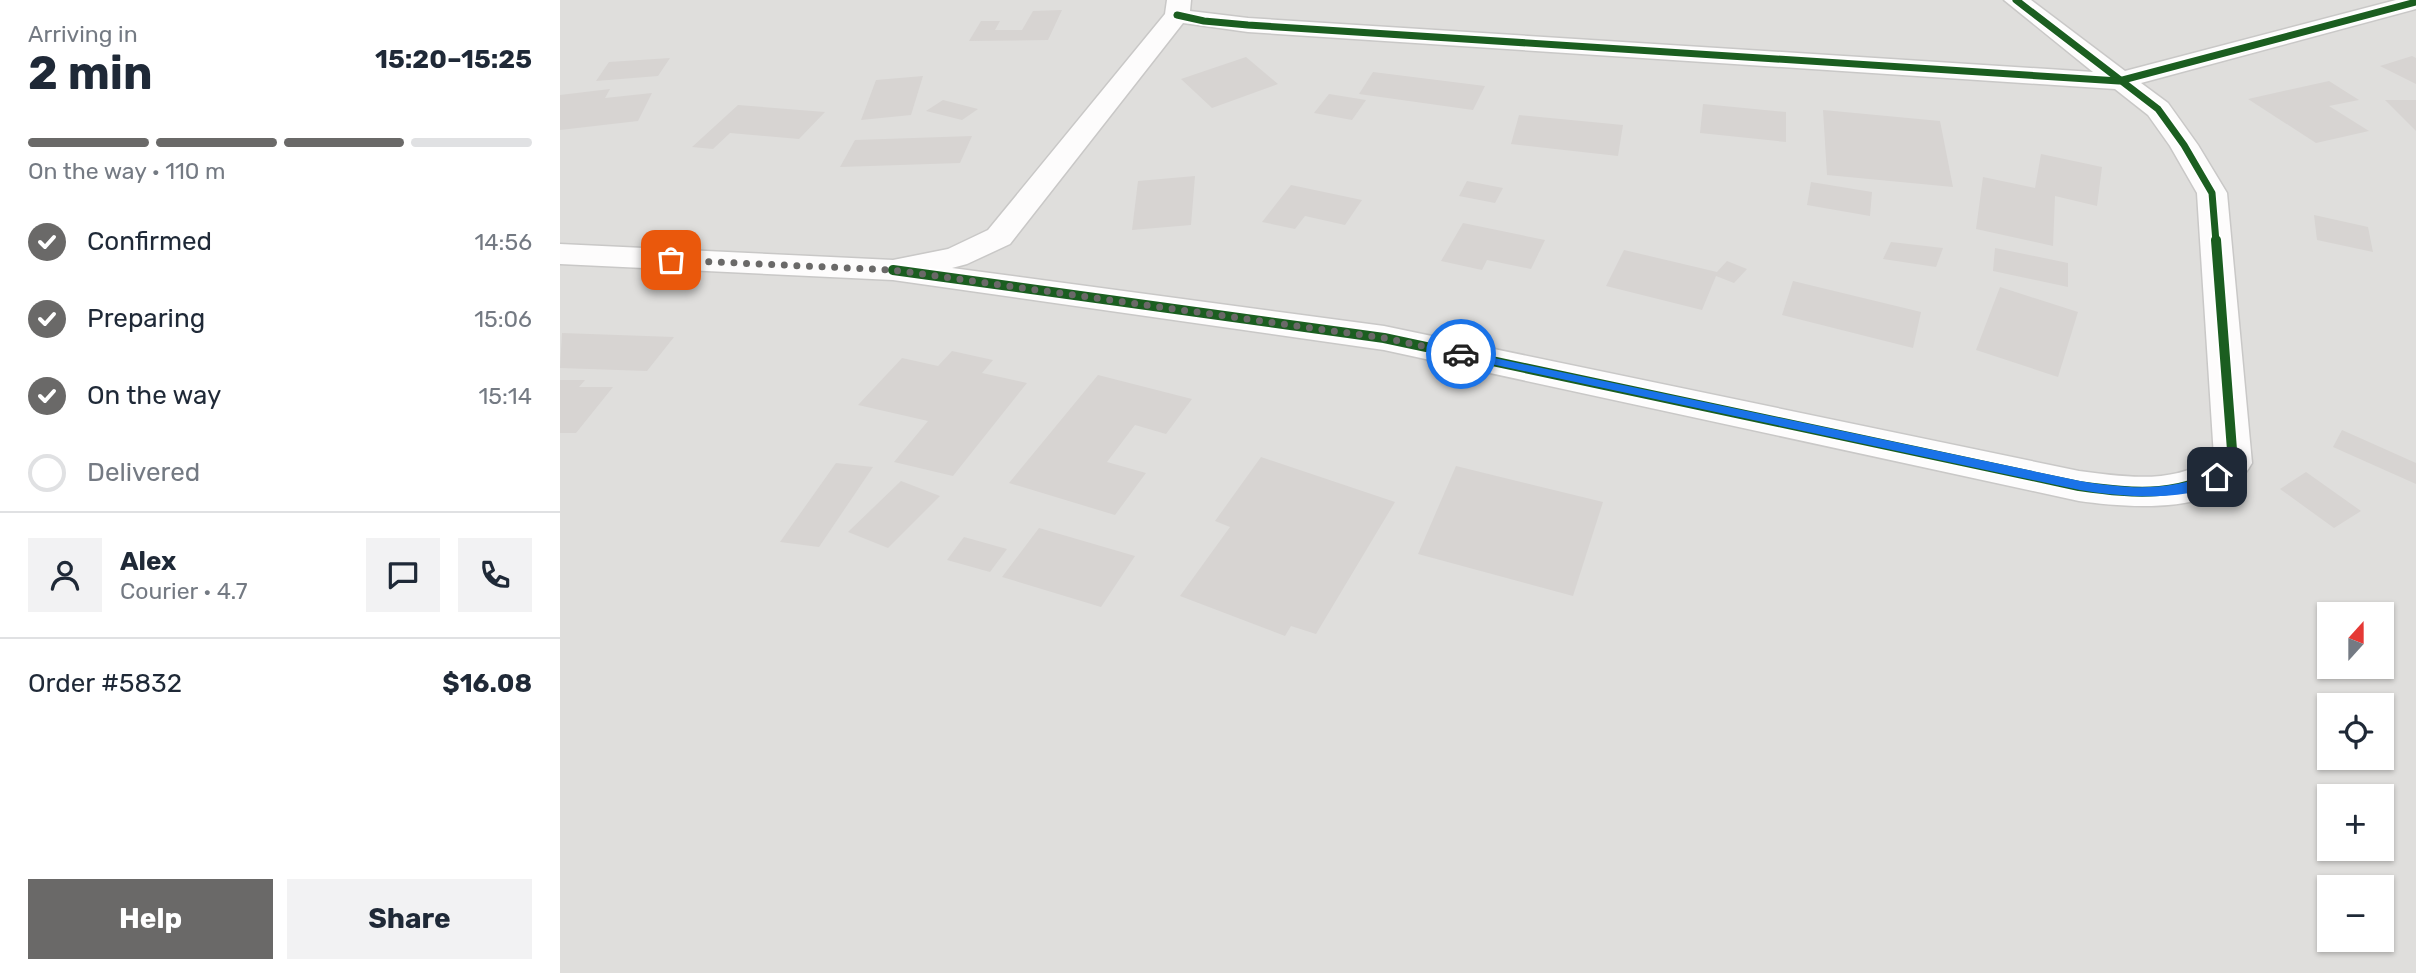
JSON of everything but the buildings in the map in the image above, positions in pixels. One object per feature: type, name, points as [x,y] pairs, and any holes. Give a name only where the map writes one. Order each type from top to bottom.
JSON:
[{"type":"street","points":[[560,254],[893,270],[1384,338],[2080,486],[2118,492],[2157,492],[2197,486],[2217,477],[2233,463],[2212,192],[2184,145],[2158,109],[2016,0]]},
{"type":"street","points":[[893,270],[956,257],[999,237],[1178,8],[1248,25],[2119,81],[2416,2]]},
{"type":"shaded area","points":[[560,0],[2416,0],[2416,973],[560,973]]},
{"type":"cycle path","points":[[893,270],[1384,338],[2079,486],[2160,492],[2198,484],[2233,463],[2212,193],[2184,145],[2158,109],[2016,0]]},
{"type":"cycle path","points":[[1177,15],[1204,21],[1248,25],[2119,81],[2416,2]]},
{"type":"way so far","points":[[671,260],[893,270],[1384,338],[1461,354]]},
{"type":"route","points":[[1461,354],[2080,486],[2118,492],[2157,492],[2197,486],[2217,477]]}]
